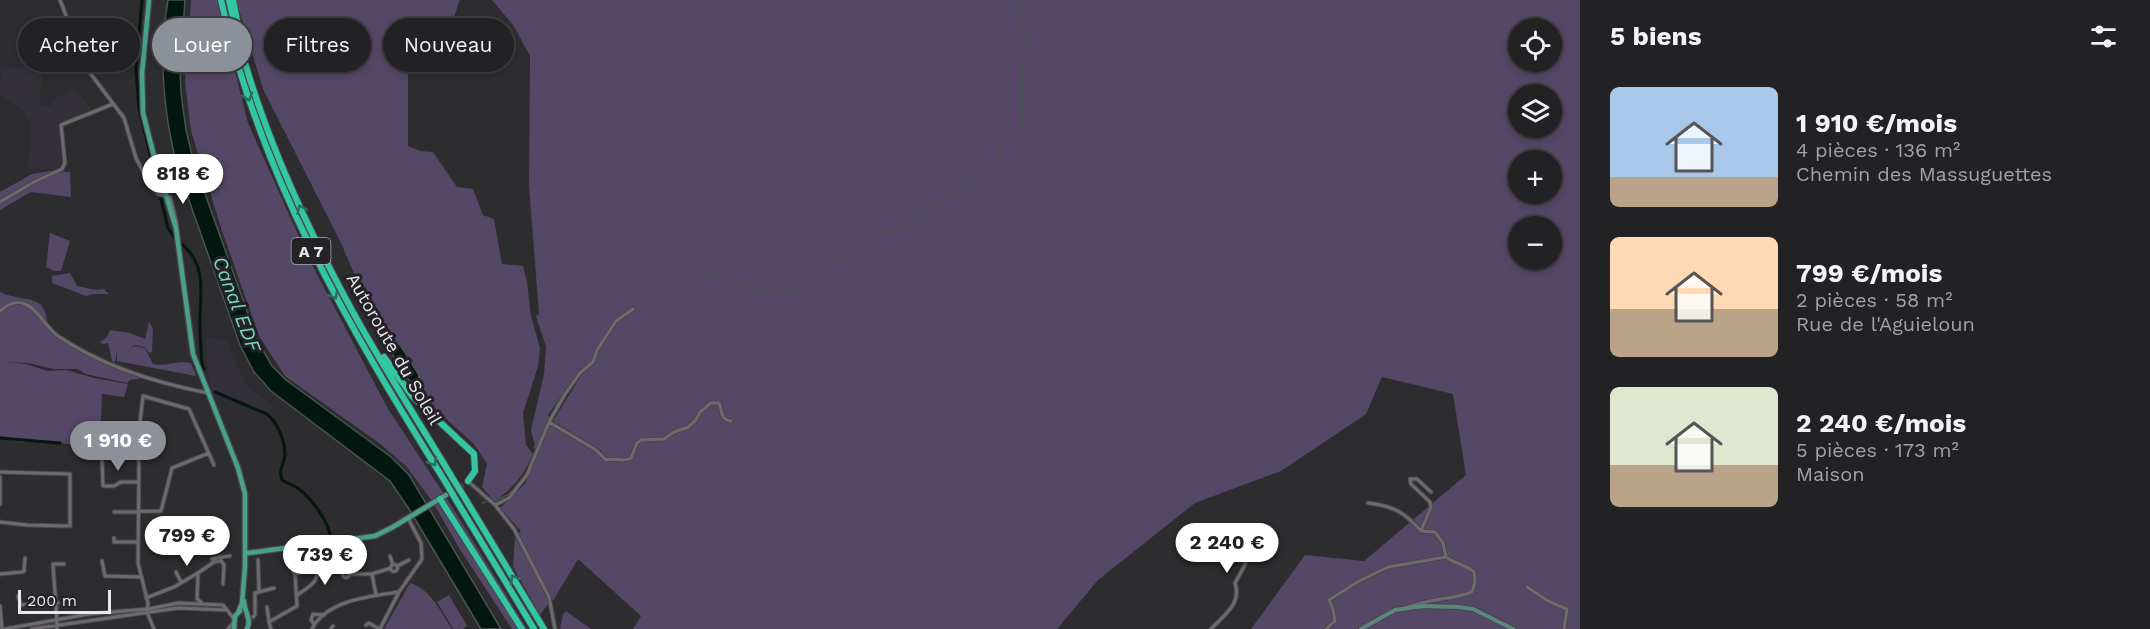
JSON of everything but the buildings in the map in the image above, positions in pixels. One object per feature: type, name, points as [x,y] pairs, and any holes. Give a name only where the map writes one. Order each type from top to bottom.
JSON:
[{"type":"highway","name":"Autoroute du Soleil","points":[[221,0],[250,104],[287,200],[309,247],[355,334],[534,629]]},
{"type":"highway","name":"Autoroute du Soleil","points":[[231,0],[244,56],[276,149],[315,240],[361,325],[544,629]]},
{"type":"highway","points":[[361,325],[406,390],[474,454],[475,471],[465,483]]},
{"type":"highway","points":[[437,500],[522,629]]},
{"type":"main road","points":[[149,0],[141,93],[143,113],[162,195],[177,234],[193,354],[243,483],[248,553],[240,612]]},
{"type":"main road","points":[[248,553],[382,533],[446,495]]},
{"type":"main road","points":[[235,625],[240,612],[244,583],[246,524]]},
{"type":"main road","points":[[240,612],[251,618],[248,628]]},
{"type":"street","points":[[60,0],[87,69],[124,118],[139,166],[149,183],[162,195]]},
{"type":"street","points":[[0,202],[34,182],[63,169],[61,125],[113,104]]},
{"type":"street","points":[[0,311],[13,303],[24,303],[39,315],[57,336],[88,355],[152,380],[208,393]]},
{"type":"street","points":[[495,505],[509,498],[528,475],[549,422],[573,381],[593,360],[616,321],[633,309]]},
{"type":"street","points":[[154,629],[138,563],[137,542],[139,463],[136,450],[143,396],[189,409],[214,465]]},
{"type":"street","points":[[549,422],[596,450],[606,460],[614,458],[626,460],[631,458],[637,443],[641,440],[664,439],[688,427],[711,403],[719,403],[721,414],[731,421]]},
{"type":"street","points":[[136,450],[154,452]]},
{"type":"street","points":[[114,512],[161,511],[172,468],[209,453]]},
{"type":"street","points":[[102,461],[103,486],[114,486],[121,482],[139,482]]},
{"type":"street","points":[[0,504],[0,477],[70,474],[68,526],[0,522]]},
{"type":"street","points":[[1421,531],[1431,507],[1430,502],[1411,484],[1410,479],[1417,479],[1431,492]]},
{"type":"street","points":[[465,483],[495,505],[514,529],[549,597],[555,629]]},
{"type":"street","points":[[1368,503],[1385,505],[1407,516],[1421,531],[1435,532],[1443,543],[1446,557]]},
{"type":"street","points":[[366,625],[369,623],[380,629],[399,592],[422,558],[420,543],[409,518]]},
{"type":"street","points":[[1211,629],[1237,599],[1239,592],[1235,583],[1245,565],[1248,544],[1260,534]]},
{"type":"street","points":[[114,538],[114,542],[137,542]]},
{"type":"street","points":[[146,598],[230,556]]},
{"type":"street","points":[[390,556],[394,566]]},
{"type":"street","points":[[1326,629],[1335,621],[1334,609],[1329,600],[1388,567],[1446,557],[1466,565],[1474,572],[1475,582],[1472,592],[1462,596],[1443,597],[1388,613],[1361,629]]},
{"type":"street","points":[[22,572],[25,558]]},
{"type":"street","points":[[297,595],[309,588],[316,580],[319,569],[318,558]]},
{"type":"street","points":[[221,559],[224,566],[223,584]]},
{"type":"street","points":[[258,560],[259,590]]},
{"type":"street","points":[[350,574],[372,574],[409,560]]},
{"type":"street","points":[[102,561],[105,576],[142,577]]},
{"type":"street","points":[[57,627],[53,564],[63,564]]},
{"type":"street","points":[[0,574],[30,572]]},
{"type":"street","points":[[176,572],[181,582]]},
{"type":"street","points":[[198,573],[197,599],[201,603]]},
{"type":"street","points":[[269,622],[295,609],[298,601],[294,582],[295,573]]},
{"type":"street","points":[[372,574],[376,595]]},
{"type":"street","points":[[1527,587],[1548,601],[1567,609],[1564,629]]},
{"type":"street","points":[[251,618],[255,615],[255,592],[274,588]]},
{"type":"street","points":[[312,629],[324,615],[354,598],[399,592]]},
{"type":"street","points":[[18,596],[21,605],[57,603]]},
{"type":"street","points":[[32,629],[57,627],[179,603],[223,605],[235,625],[228,629]]},
{"type":"street","points":[[0,606],[3,629],[89,614],[194,607],[240,612]]},
{"type":"street","points":[[267,607],[271,629]]},
{"type":"street","points":[[1408,607],[1466,608],[1486,614],[1513,629]]},
{"type":"street","points":[[314,624],[311,620],[313,614],[324,615]]},
{"type":"shaded area","points":[[191,0],[217,0],[222,18],[190,18]]},
{"type":"shaded area","points":[[236,0],[461,0],[454,18],[383,18],[383,72],[408,72],[408,146],[420,151],[433,152],[457,187],[473,189],[483,215],[494,219],[502,264],[523,266],[531,316],[540,348],[538,366],[523,413],[526,445],[533,454],[517,481],[494,501],[482,487],[487,464],[474,444],[422,397],[371,313],[341,243],[263,89],[252,53],[252,18],[241,18]]},
{"type":"shaded area","points":[[492,0],[1580,0],[1580,629],[1251,629],[1305,555],[1364,561],[1466,475],[1453,394],[1382,377],[1366,414],[1281,471],[1195,503],[1098,580],[1057,629],[633,629],[641,616],[578,559],[553,601],[518,534],[521,531],[500,508],[525,484],[537,455],[531,430],[544,374],[546,347],[536,316],[539,314],[529,186],[530,56],[514,27],[514,18],[507,18]],"holes":[[[589,363],[553,421],[602,451],[599,454],[551,425],[548,415],[579,370]]]},
{"type":"shaded area","points":[[18,67],[18,72],[42,72],[39,105],[52,106],[52,100],[72,91],[82,96],[92,111],[66,121],[60,120],[57,124],[63,163],[61,167],[28,169],[31,126],[23,110],[0,94],[1,68]]},
{"type":"shaded area","points":[[186,72],[235,72],[248,123],[309,259],[387,407],[444,494],[432,501],[406,466],[379,443],[285,376],[259,336],[222,231],[191,131]]},
{"type":"shaded area","points":[[50,171],[70,172],[71,197],[31,192],[0,210],[0,192],[32,174]]},
{"type":"shaded area","points":[[50,233],[70,241],[61,271],[54,271],[46,267]]},
{"type":"shaded area","points":[[70,273],[77,286],[96,290],[104,289],[109,294],[86,296],[52,283],[52,276]]},
{"type":"shaded area","points":[[0,292],[40,304],[50,330],[56,337],[93,357],[144,378],[130,380],[127,383],[85,374],[78,369],[53,369],[29,363],[6,362],[26,364],[48,371],[66,370],[128,384],[124,397],[102,394],[100,451],[54,442],[0,439]]},
{"type":"shaded area","points":[[149,322],[153,328],[152,352],[149,353],[145,347],[134,345],[130,349],[134,346],[145,348],[153,364],[191,363],[196,376],[117,361],[117,351],[115,362],[112,361],[108,343],[100,342],[107,337],[110,330],[130,333],[145,339]]},
{"type":"shaded area","points":[[206,338],[226,340],[245,384],[274,407],[268,414],[213,394],[208,373]]},
{"type":"shaded area","points":[[446,497],[527,629],[512,629],[459,548],[434,504]]},
{"type":"shaded area","points":[[515,537],[547,595],[548,604],[540,615],[513,567]]},
{"type":"shaded area","points":[[410,583],[429,595],[452,629],[384,629]]},
{"type":"shaded area","points":[[449,595],[467,626],[463,629],[453,629],[437,602]]},
{"type":"shaded area","points":[[566,611],[591,629],[560,629],[563,614]]},
{"type":"water","name":"Canal EDF","points":[[168,0],[185,0],[184,18],[166,18]]},
{"type":"water","name":"Canal EDF","points":[[163,72],[180,72],[186,130],[194,163],[258,342],[272,366],[286,380],[391,457],[409,475],[501,629],[481,629],[390,481],[271,391],[254,372],[240,345],[178,169],[169,127]]},
{"type":"water","points":[[398,344],[419,375],[418,380],[412,382],[408,379],[391,352]]},
{"type":"waterway","points":[[142,0],[136,69],[139,109],[168,228],[175,238]]},
{"type":"waterway","points":[[595,360],[625,344],[645,327],[671,292],[710,274],[721,274],[744,287],[777,292],[793,290],[809,281],[836,258],[865,247],[880,233],[904,226],[978,177],[995,163],[999,155],[999,143],[1018,133],[1023,126],[1022,66],[1027,33],[1019,18],[1019,0]]},
{"type":"waterway","points":[[182,244],[196,263],[201,283],[200,341],[204,369]]},
{"type":"waterway","points":[[563,393],[578,372],[591,362]]},
{"type":"waterway","points":[[215,392],[267,414],[271,418],[278,427],[284,444],[282,480],[297,488],[309,499],[323,518],[331,538]]},
{"type":"waterway","points":[[534,448],[561,397]]},
{"type":"waterway","points":[[0,438],[60,443]]},
{"type":"waterway","points":[[529,466],[532,459]]},
{"type":"waterway","points":[[493,502],[509,494],[519,483]]},
{"type":"waterway","points":[[482,503],[486,502]]},
{"type":"waterway","points":[[269,552],[332,545]]},
{"type":"tunnel","points":[[449,493],[463,485]]}]
